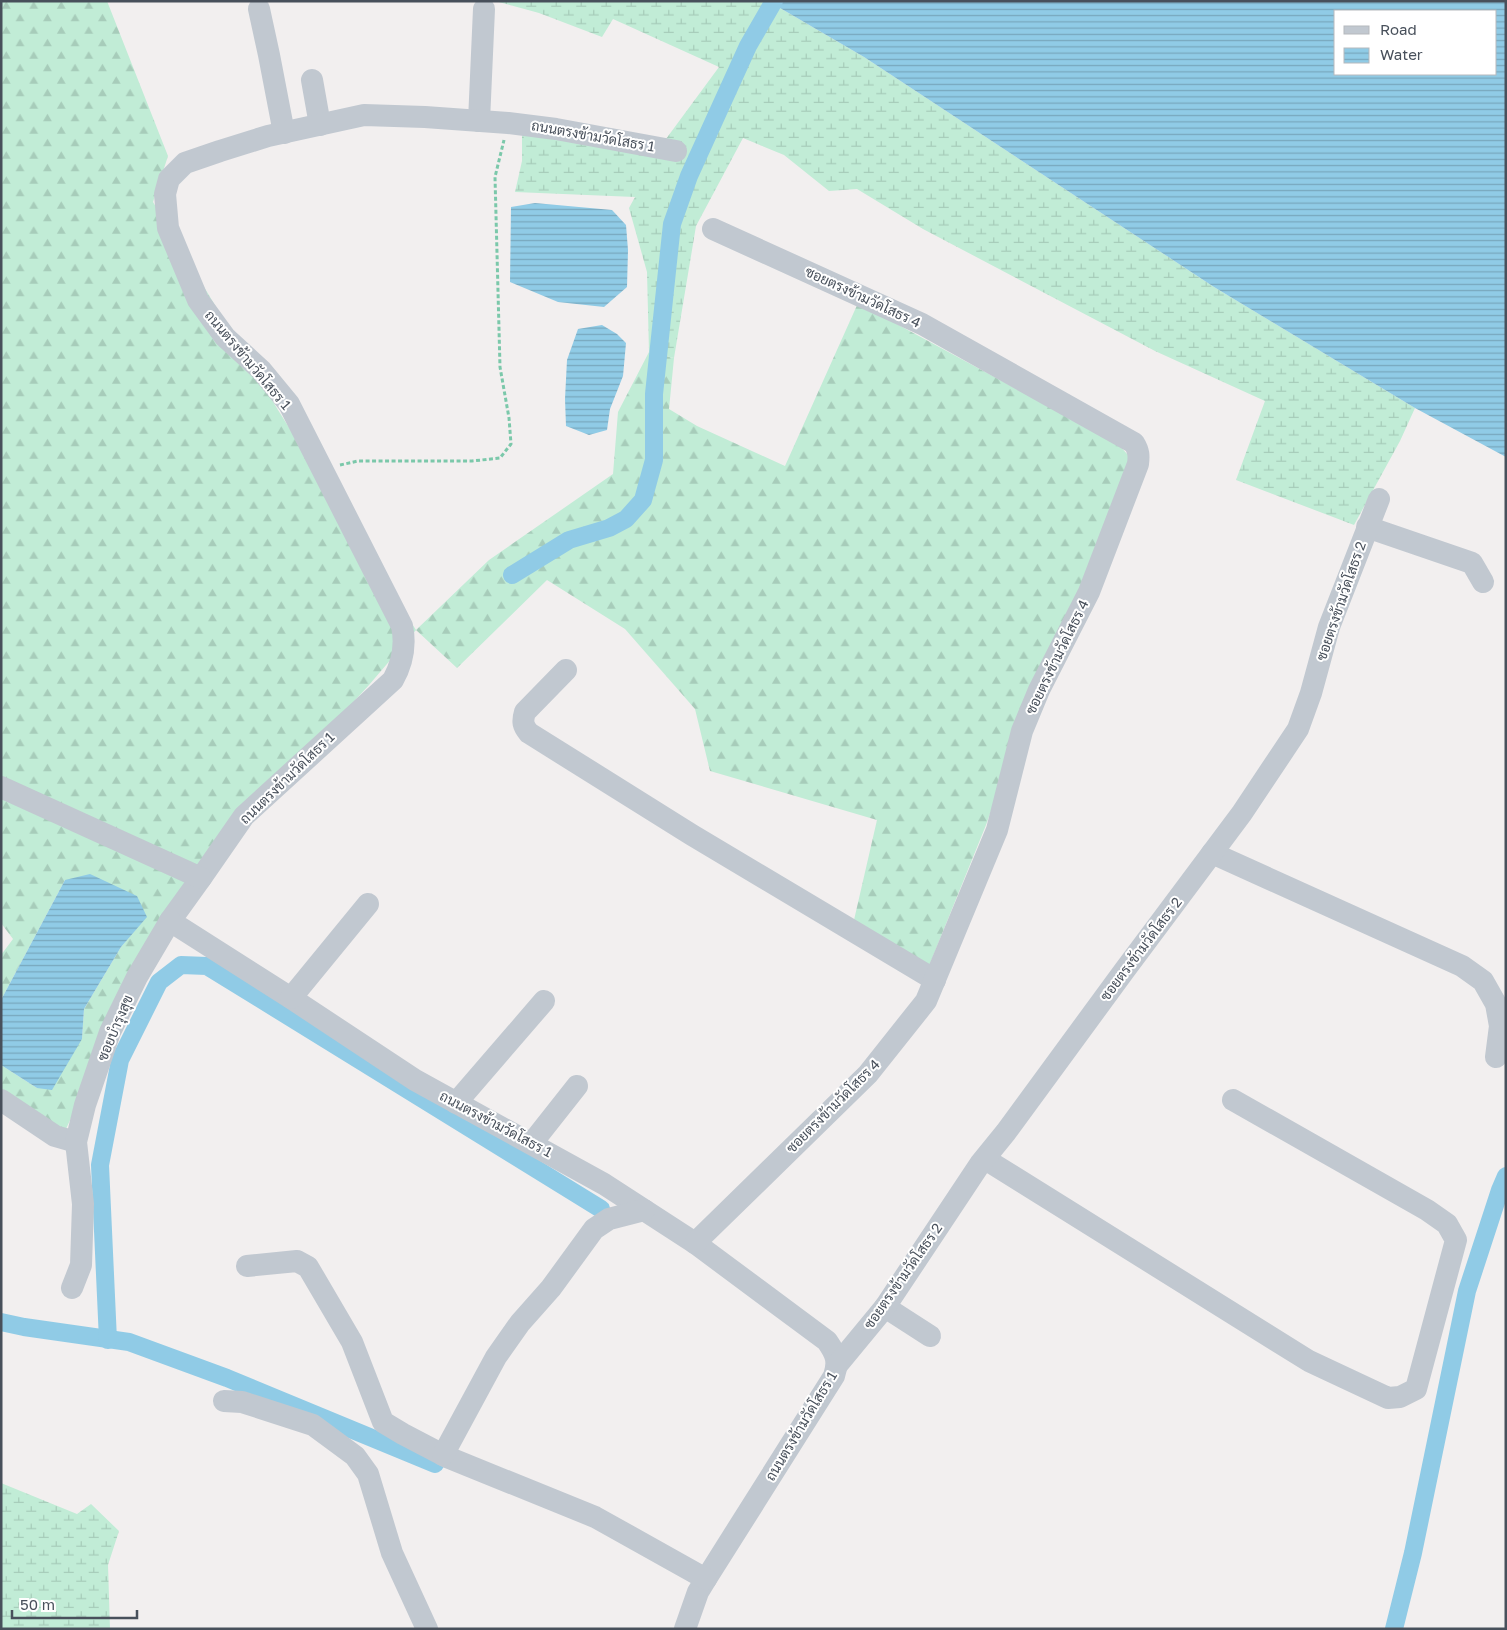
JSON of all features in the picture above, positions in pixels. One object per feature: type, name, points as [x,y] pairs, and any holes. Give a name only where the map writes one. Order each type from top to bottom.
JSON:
[{"type":"street","points":[[258,9],[284,133]]},
{"type":"street","points":[[479,121],[484,9]]},
{"type":"street","points":[[312,80],[320,125]]},
{"type":"street","name":"ถนนตรงข้ามวัดโสธร 1","points":[[676,151],[556,129],[508,123],[364,115],[284,133],[185,163],[169,179],[164,194],[168,228],[198,300],[225,337],[260,370],[289,404],[402,626],[404,640],[399,668],[393,680],[244,816],[170,921],[415,1080],[604,1184],[695,1243],[827,1341],[833,1349],[838,1364],[834,1376],[698,1592],[685,1629]]},
{"type":"street","name":"ซอยตรงข้ามวัดโสธร 4","points":[[695,1243],[868,1074],[926,1001],[997,830],[1022,731],[1039,690],[1089,592],[1138,464],[1138,450],[1134,443],[922,324],[713,229]]},
{"type":"street","name":"ซอยตรงข้ามวัดโสธร 2","points":[[838,1364],[885,1307],[985,1159],[1242,813],[1298,729],[1329,627],[1379,499]]},
{"type":"street","points":[[1368,527],[1472,563],[1483,582]]},
{"type":"street","points":[[566,670],[525,712],[522,719],[523,725],[529,734],[692,836],[935,980]]},
{"type":"street","points":[[1,788],[202,878]]},
{"type":"street","points":[[1212,854],[1462,966],[1482,981],[1496,1004],[1500,1026],[1496,1058]]},
{"type":"street","points":[[291,998],[368,904]]},
{"type":"street","name":"ซอยบำรุงสุข","points":[[72,1288],[81,1265],[83,1204],[76,1142],[85,1105],[110,1032],[137,976],[170,921]]},
{"type":"street","points":[[456,1103],[544,1001]]},
{"type":"street","points":[[532,1143],[577,1086]]},
{"type":"street","points":[[1,1100],[55,1136],[76,1142]]},
{"type":"street","points":[[985,1159],[1309,1361],[1388,1398],[1400,1397],[1416,1389],[1456,1240],[1447,1224],[1428,1210],[1234,1100]]},
{"type":"street","points":[[443,1455],[496,1357],[520,1323],[551,1288],[594,1229],[609,1219],[644,1210]]},
{"type":"street","points":[[247,1266],[297,1261],[308,1267],[352,1342],[383,1422],[443,1455],[595,1517],[706,1579]]},
{"type":"street","points":[[885,1307],[930,1336]]},
{"type":"street","points":[[224,1401],[242,1402],[313,1425],[355,1456],[368,1474],[392,1553],[427,1629]]},
{"type":"path","points":[[322,470],[358,461],[472,461],[500,458],[511,444],[509,418],[500,367],[495,177],[508,123]]},
{"type":"green space","points":[[1,1],[107,1],[168,156],[153,202],[278,410],[416,630],[369,685],[174,898],[65,1131],[1,1095],[1,1065],[37,1088],[82,1039],[84,1009],[121,947],[146,917],[65,880],[1,1000],[1,955],[13,939],[1,923]]},
{"type":"green space","points":[[495,1],[768,1],[864,57],[1214,287],[1415,408],[1400,441],[1354,525],[1236,480],[1265,401],[1155,351],[923,229],[857,189],[829,191],[784,155],[743,138],[696,226],[674,358],[649,352],[647,272],[629,208],[635,197],[515,192],[522,161],[522,130],[663,143],[719,67],[613,19],[602,37],[539,13]]},
{"type":"green space","points":[[858,303],[1118,444],[1128,455],[1130,484],[1043,664],[986,825],[929,966],[854,920],[877,820],[710,771],[695,709],[625,629],[547,580],[457,668],[416,630],[489,560],[613,474],[618,412],[649,352],[674,358],[669,409],[697,426],[785,466]]},
{"type":"green space","points":[[1,1483],[77,1514],[91,1504],[119,1531],[108,1565],[110,1629],[1,1629]]},
{"type":"water","points":[[768,1],[1506,1],[1506,457],[1415,408],[1214,287],[864,57]]},
{"type":"water","points":[[535,203],[612,210],[626,225],[628,250],[627,287],[604,307],[558,302],[510,282],[511,207]]},
{"type":"water","points":[[602,325],[617,334],[626,343],[623,376],[610,409],[607,430],[589,435],[566,426],[567,360],[578,329]]},
{"type":"water","points":[[90,874],[137,896],[147,917],[121,947],[84,1009],[82,1039],[52,1090],[37,1088],[1,1065],[1,1000],[65,880]]},
{"type":"waterway","points":[[512,575],[569,540],[609,528],[626,519],[643,500],[654,460],[654,394],[672,224],[689,176],[748,46],[774,1]]},
{"type":"waterway","points":[[108,1340],[100,1165],[120,1060],[159,982],[181,965],[207,966],[601,1209]]},
{"type":"waterway","points":[[1394,1629],[1413,1553],[1467,1291],[1506,1176]]},
{"type":"waterway","points":[[1,1322],[129,1342],[227,1378],[435,1464]]}]
